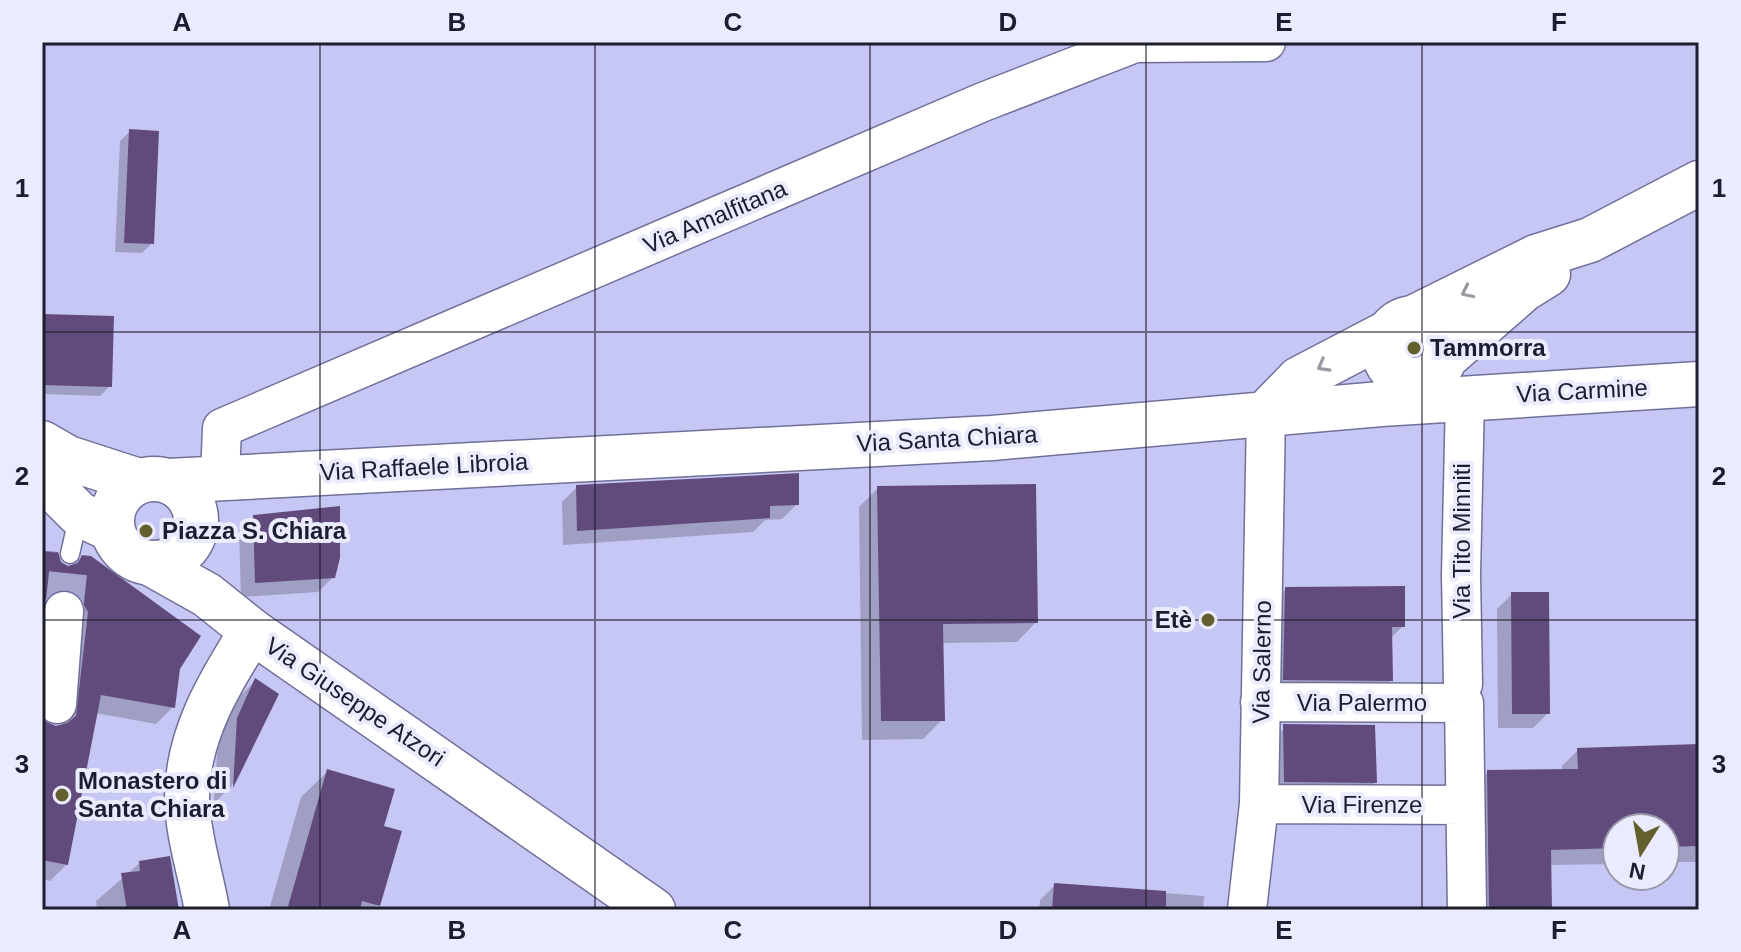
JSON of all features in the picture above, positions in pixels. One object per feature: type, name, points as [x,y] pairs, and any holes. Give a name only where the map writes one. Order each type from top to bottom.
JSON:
[{"type":"street","name":"Via Amalfitana","points":[[184,495],[222,428],[983,102],[1135,43],[1266,42]]},
{"type":"street","points":[[1266,413],[1299,379],[1536,257],[1590,240],[1699,183]]},
{"type":"street","points":[[1381,404],[1431,371],[1524,289],[1566,263],[1590,240]]},
{"type":"street","points":[[1401,325],[1435,325],[1446,346],[1431,371]]},
{"type":"street","points":[[1481,327],[1487,360],[1501,380],[1519,395]]},
{"type":"street","name":"Via Carmine","points":[[1431,371],[1465,398]]},
{"type":"street","name":"Via Carmine","points":[[1266,413],[1699,384]]},
{"type":"street","name":"Via Tito Minniti","points":[[1465,398],[1461,575],[1467,910]]},
{"type":"street","name":"Via Santa Chiara","points":[[650,462],[992,438],[1266,413]]},
{"type":"street","name":"Via Salerno","points":[[1247,910],[1259,804],[1266,413]]},
{"type":"street","name":"Via Raffaele Libroia","points":[[184,495],[650,462]]},
{"type":"street","name":"Via Giuseppe Atzori","points":[[47,467],[184,495]]},
{"type":"street","name":"Via Giuseppe Atzori","points":[[47,467],[76,526],[207,595],[252,631],[505,804],[618,897],[653,910]]},
{"type":"street","points":[[76,526],[114,507],[120,496],[184,495]]},
{"type":"street","points":[[150,563],[176,558],[194,538],[184,495]]},
{"type":"street","points":[[184,495],[207,595]]},
{"type":"street","points":[[57,704],[64,611]]},
{"type":"street","points":[[207,910],[187,802],[190,769],[212,694],[252,631]]},
{"type":"street","name":"Via Palermo","points":[[1260,702],[1463,694]]},
{"type":"street","name":"Via Firenze","points":[[1259,804],[1464,805]]},
{"type":"building","points":[[129,129],[159,131],[154,244],[124,243]]},
{"type":"building","points":[[42,314],[114,316],[112,387],[42,385]]},
{"type":"building","points":[[799,473],[799,505],[770,506],[770,518],[577,531],[576,485]]},
{"type":"building","points":[[1036,484],[1038,623],[943,624],[945,721],[881,721],[877,486]]},
{"type":"building","points":[[340,506],[340,558],[335,578],[255,583],[253,515]]},
{"type":"building","points":[[42,551],[58,552],[61,562],[68,566],[78,563],[82,555],[91,556],[201,636],[180,669],[175,708],[101,695],[68,865],[42,860],[42,720],[56,726],[76,716],[88,612],[77,593],[65,589],[46,598],[42,610]]},
{"type":"building","points":[[1405,586],[1405,627],[1392,627],[1393,681],[1283,680],[1285,587]]},
{"type":"building","points":[[1511,592],[1549,592],[1550,714],[1512,714]]},
{"type":"building","points":[[255,678],[279,694],[233,788],[237,718]]},
{"type":"building","points":[[1283,724],[1375,725],[1377,783],[1284,782]]},
{"type":"building","points":[[1699,744],[1699,846],[1681,847],[1681,812],[1601,812],[1601,848],[1551,850],[1552,910],[1489,910],[1487,770],[1578,769],[1577,748]]},
{"type":"building","points":[[327,769],[395,789],[384,826],[402,831],[380,906],[362,901],[360,910],[287,910]]},
{"type":"building","points":[[170,856],[179,910],[127,910],[121,873],[140,871],[139,861]]},
{"type":"building","points":[[1054,883],[1166,891],[1166,910],[1052,910]]},
{"type":"tunnel","points":[[64,611],[70,554]]},
{"type":"place","name":"Tammorra","points":[[1414,348]]},
{"type":"place","name":"Piazza S. Chiara","points":[[146,531]]},
{"type":"place","name":"Etè","points":[[1208,620]]},
{"type":"place","name":"Monastero di Santa Chiara","points":[[62,795]]}]
